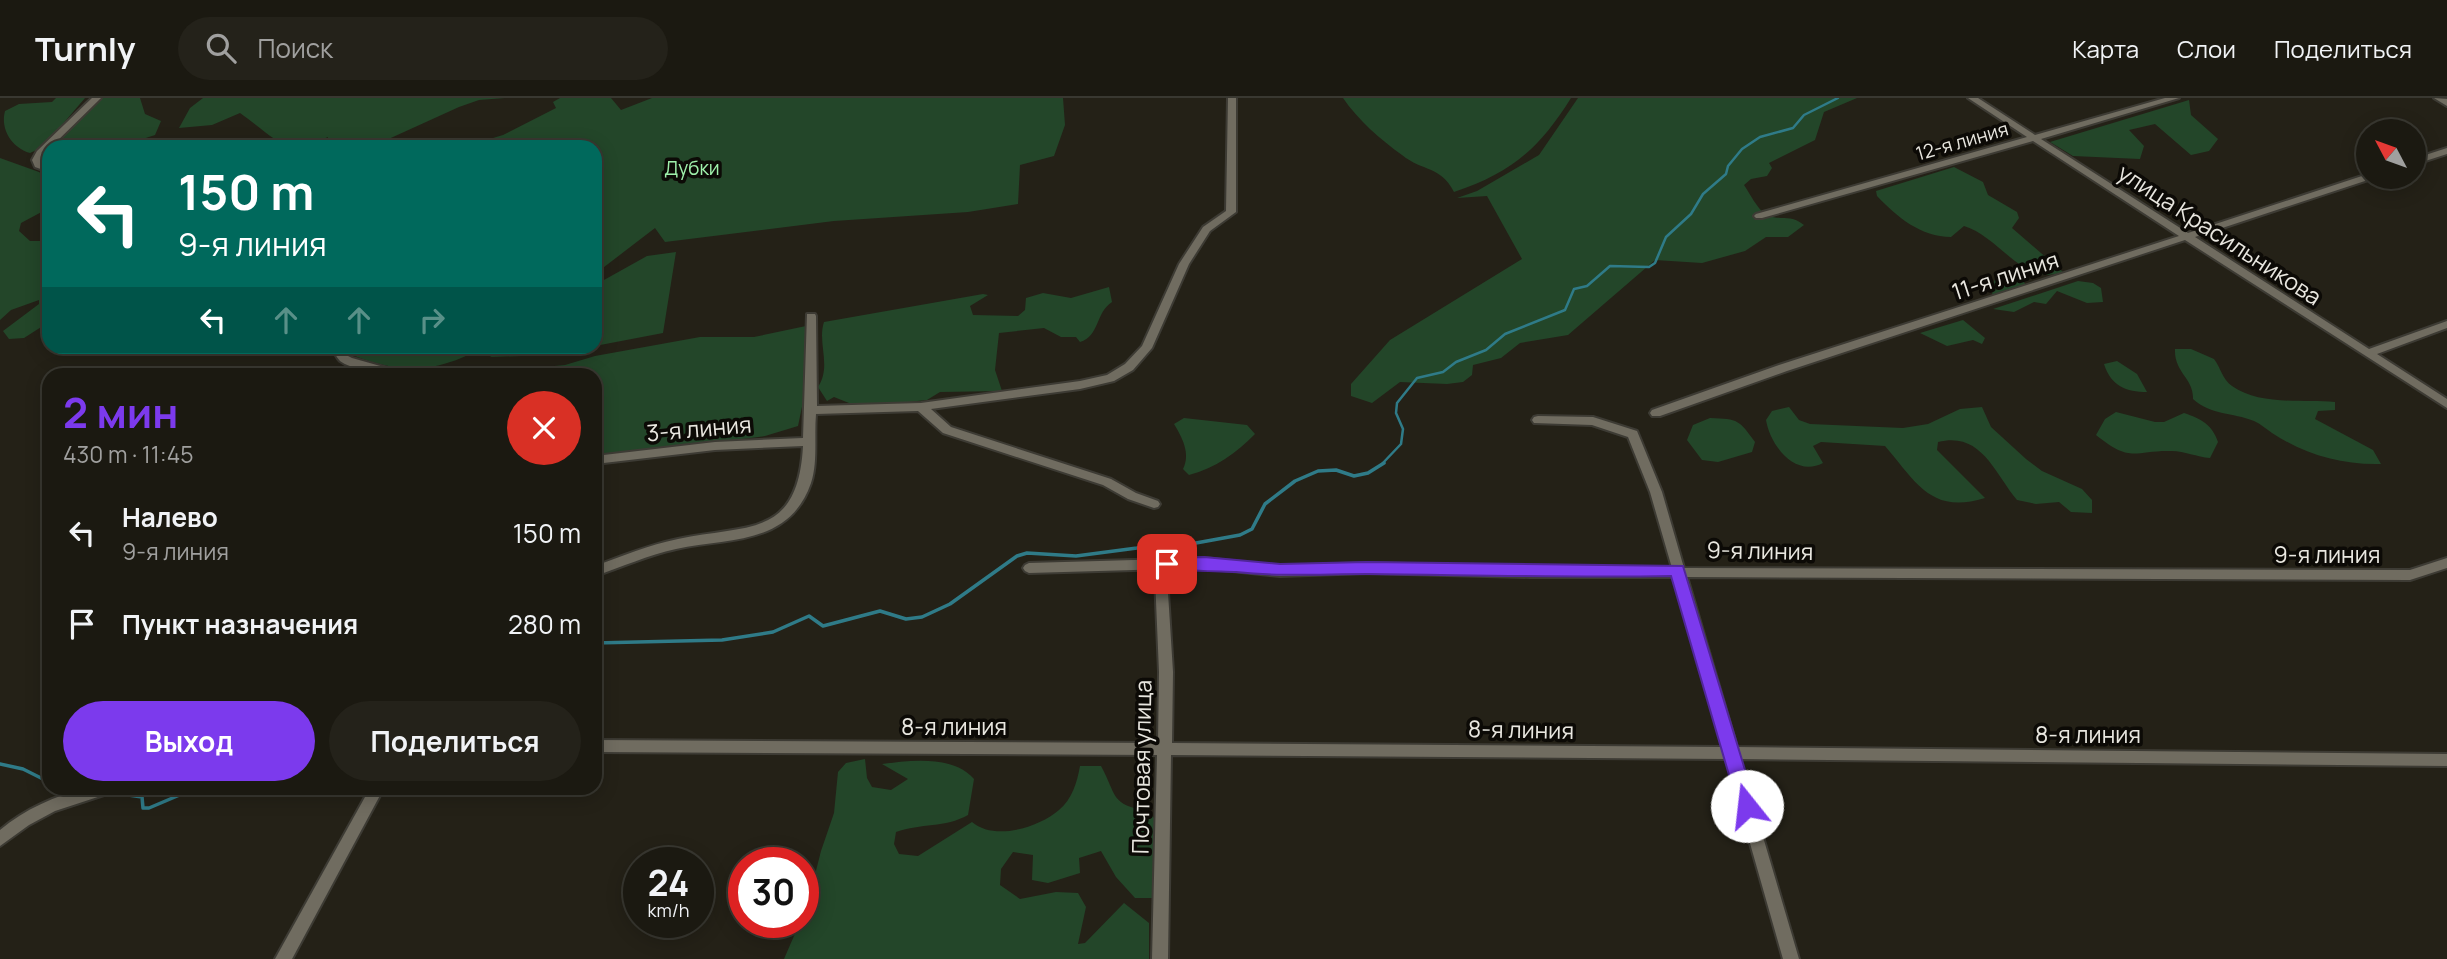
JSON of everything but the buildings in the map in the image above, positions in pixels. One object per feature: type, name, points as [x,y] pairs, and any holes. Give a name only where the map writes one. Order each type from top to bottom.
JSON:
[{"type":"street","points":[[53,140],[97,98]]},
{"type":"street","points":[[811,410],[922,407],[1080,385],[1110,378],[1129,367],[1147,348],[1184,264],[1206,229],[1231,212],[1232,98]]},
{"type":"street","name":"улица Красильникова","points":[[1972,98],[2447,404]]},
{"type":"street","name":"12-я линия","points":[[1759,216],[2175,98]]},
{"type":"street","points":[[2438,98],[2447,103]]},
{"type":"street","points":[[42,151],[37,160],[38,165],[42,166]]},
{"type":"street","points":[[2426,158],[2447,151]]},
{"type":"street","name":"11-я линия","points":[[1656,413],[2356,181]]},
{"type":"street","points":[[602,568],[640,553],[680,543],[746,534],[770,527],[789,513],[805,482],[811,410],[811,316]]},
{"type":"street","points":[[2369,353],[2447,324]]},
{"type":"street","points":[[341,354],[348,361],[373,368]]},
{"type":"street","points":[[922,407],[947,430],[1107,482],[1154,504]]},
{"type":"street","points":[[1538,420],[1593,421],[1633,434],[1656,492],[1791,959]]},
{"type":"street","name":"3-я линия","points":[[602,459],[715,446],[807,442]]},
{"type":"street","name":"9-я линия","points":[[1029,568],[1204,563],[1280,571],[1367,568],[1530,572],[1677,570],[2014,575],[2410,575],[2447,563]]},
{"type":"street","name":"Почтовая улица","points":[[1160,959],[1166,672],[1161,577]]},
{"type":"street","name":"8-я линия","points":[[602,746],[2447,760]]},
{"type":"street","points":[[0,839],[21,819],[77,795]]},
{"type":"street","points":[[283,959],[373,795]]},
{"type":"green space","points":[[56,98],[85,98],[49,140],[42,140],[42,147],[30,153],[18,147],[6,131],[5,111],[19,104],[52,102]]},
{"type":"green space","points":[[102,98],[140,98],[145,114],[161,121],[155,135],[140,140],[58,140],[73,122]]},
{"type":"green space","points":[[203,98],[505,98],[479,100],[459,107],[386,140],[327,140],[328,137],[318,140],[277,140],[240,113],[212,125],[179,128],[190,108]]},
{"type":"green space","name":"Дубки","points":[[560,98],[611,98],[621,110],[652,98],[1063,98],[1065,125],[1054,156],[1020,165],[1018,204],[968,212],[834,221],[665,242],[655,228],[602,269],[602,140],[486,140],[503,135],[556,108],[553,102]]},
{"type":"green space","points":[[1343,98],[1571,98],[1547,132],[1522,157],[1492,176],[1454,192],[1443,177],[1410,160],[1378,136]]},
{"type":"green space","points":[[1578,98],[1857,98],[1824,112],[1815,140],[1769,163],[1772,168],[1767,176],[1751,179],[1744,185],[1765,214],[1793,219],[1804,225],[1788,237],[1766,237],[1745,251],[1702,263],[1655,260],[1568,335],[1520,343],[1501,358],[1473,365],[1472,375],[1463,382],[1400,382],[1372,403],[1351,396],[1351,384],[1390,340],[1522,259],[1487,196],[1457,198],[1477,191],[1539,155]]},
{"type":"green space","points":[[2189,100],[2191,115],[2218,139],[2209,151],[2191,155],[2155,124],[2129,130],[2144,146],[2140,159],[2073,156],[2050,142]]},
{"type":"green space","points":[[0,158],[42,174],[42,212],[21,223],[19,231],[30,241],[42,241],[42,326],[24,338],[9,339],[3,331],[39,304],[39,300],[11,310],[0,320]]},
{"type":"green space","points":[[1954,167],[1983,182],[1988,195],[2017,212],[2019,218],[2012,228],[2063,272],[2049,275],[2023,267],[1977,231],[1964,226],[1951,237],[1920,230],[1901,218],[1877,196],[1876,191]]},
{"type":"green space","points":[[676,252],[663,333],[602,345],[602,281],[647,256]]},
{"type":"green space","points":[[2005,269],[2014,270],[2027,286],[1991,302],[1994,281]]},
{"type":"green space","points":[[2078,281],[2093,283],[2101,288],[2103,302],[2087,303],[2057,291],[2046,304],[2034,302],[2014,312],[1993,309]]},
{"type":"green space","points":[[1109,287],[1112,302],[1103,312],[1091,335],[1080,342],[1076,337],[1061,337],[1044,328],[999,333],[995,370],[1002,391],[940,392],[927,400],[889,404],[849,403],[834,397],[827,401],[818,387],[824,371],[824,322],[983,294],[988,295],[970,306],[973,315],[1018,316],[1025,310],[1026,298],[1043,293],[1071,298]]},
{"type":"green space","points":[[1963,320],[1985,338],[1982,344],[1973,340],[1947,346],[1920,333]]},
{"type":"green space","points":[[806,326],[803,402],[798,426],[765,436],[602,457],[602,368],[534,368],[565,365],[595,356],[700,337],[754,337]]},
{"type":"green space","points":[[2175,349],[2191,349],[2214,359],[2232,386],[2255,397],[2335,402],[2335,410],[2318,411],[2315,419],[2373,450],[2381,464],[2352,463],[2311,453],[2285,441],[2254,421],[2207,408],[2193,399],[2190,386],[2178,364]]},
{"type":"green space","points":[[350,354],[469,354],[448,363],[415,368]]},
{"type":"green space","points":[[495,354],[556,354],[551,355],[490,357]]},
{"type":"green space","points":[[2117,361],[2137,374],[2147,392],[2132,391],[2115,383],[2104,364]]},
{"type":"green space","points":[[1789,407],[1799,420],[1810,424],[1903,428],[1928,424],[1960,409],[1982,407],[1991,427],[2026,459],[2042,471],[2082,489],[2092,500],[2092,513],[2071,512],[2059,502],[2036,504],[2017,500],[1985,456],[1965,442],[1938,442],[1937,450],[1985,498],[1966,502],[1938,499],[1926,492],[1885,446],[1821,442],[1813,446],[1823,463],[1803,466],[1794,463],[1778,449],[1766,420],[1772,411]]},
{"type":"green space","points":[[2116,412],[2155,422],[2164,422],[2184,413],[2205,423],[2218,442],[2210,458],[2177,451],[2126,453],[2096,435],[2105,419]]},
{"type":"green space","points":[[1184,418],[1247,425],[1255,434],[1225,459],[1189,475],[1183,469],[1186,452],[1174,424]]},
{"type":"green space","points":[[1710,418],[1733,420],[1741,425],[1755,442],[1752,452],[1718,462],[1702,460],[1687,440],[1693,425]]},
{"type":"green space","points":[[865,759],[867,778],[872,787],[891,790],[908,779],[882,764],[931,761],[955,766],[974,779],[968,815],[951,822],[896,832],[894,844],[899,854],[918,856],[972,822],[981,828],[1004,831],[1040,822],[1059,810],[1071,796],[1080,766],[1101,766],[1121,802],[1148,811],[1160,825],[1156,898],[1135,898],[1116,877],[1101,851],[1079,858],[1080,873],[1048,883],[1032,880],[1033,855],[1013,852],[1001,869],[1000,885],[1020,899],[1056,892],[1078,893],[1086,907],[1078,944],[1085,943],[1124,903],[1149,923],[1149,959],[784,959],[793,938],[819,938],[819,859],[834,813],[838,772],[846,763]]},
{"type":"waterway","points":[[1381,465],[1401,444],[1403,429],[1396,413],[1397,403],[1417,378],[1443,372],[1456,362],[1486,350],[1505,334],[1565,310],[1574,289],[1587,286],[1610,266],[1649,267],[1655,263],[1666,237],[1691,214],[1703,194],[1726,174],[1728,166],[1742,149],[1760,137],[1793,128],[1804,115],[1838,98]]},
{"type":"waterway","points":[[602,643],[722,640],[773,632],[809,616],[823,626],[880,611],[906,619],[922,617],[950,604],[1017,556],[1027,553],[1076,556],[1137,548],[1164,540],[1185,545],[1240,535],[1252,529],[1265,504],[1295,481],[1318,471],[1336,470],[1354,476],[1368,473],[1381,465]]},
{"type":"waterway","points":[[0,764],[23,769],[42,778]]},
{"type":"waterway","points":[[128,795],[142,797],[143,808],[180,795]]},
{"type":"route","points":[[1167,564],[1204,563],[1280,571],[1367,568],[1530,572],[1677,570],[1747,806]]}]
